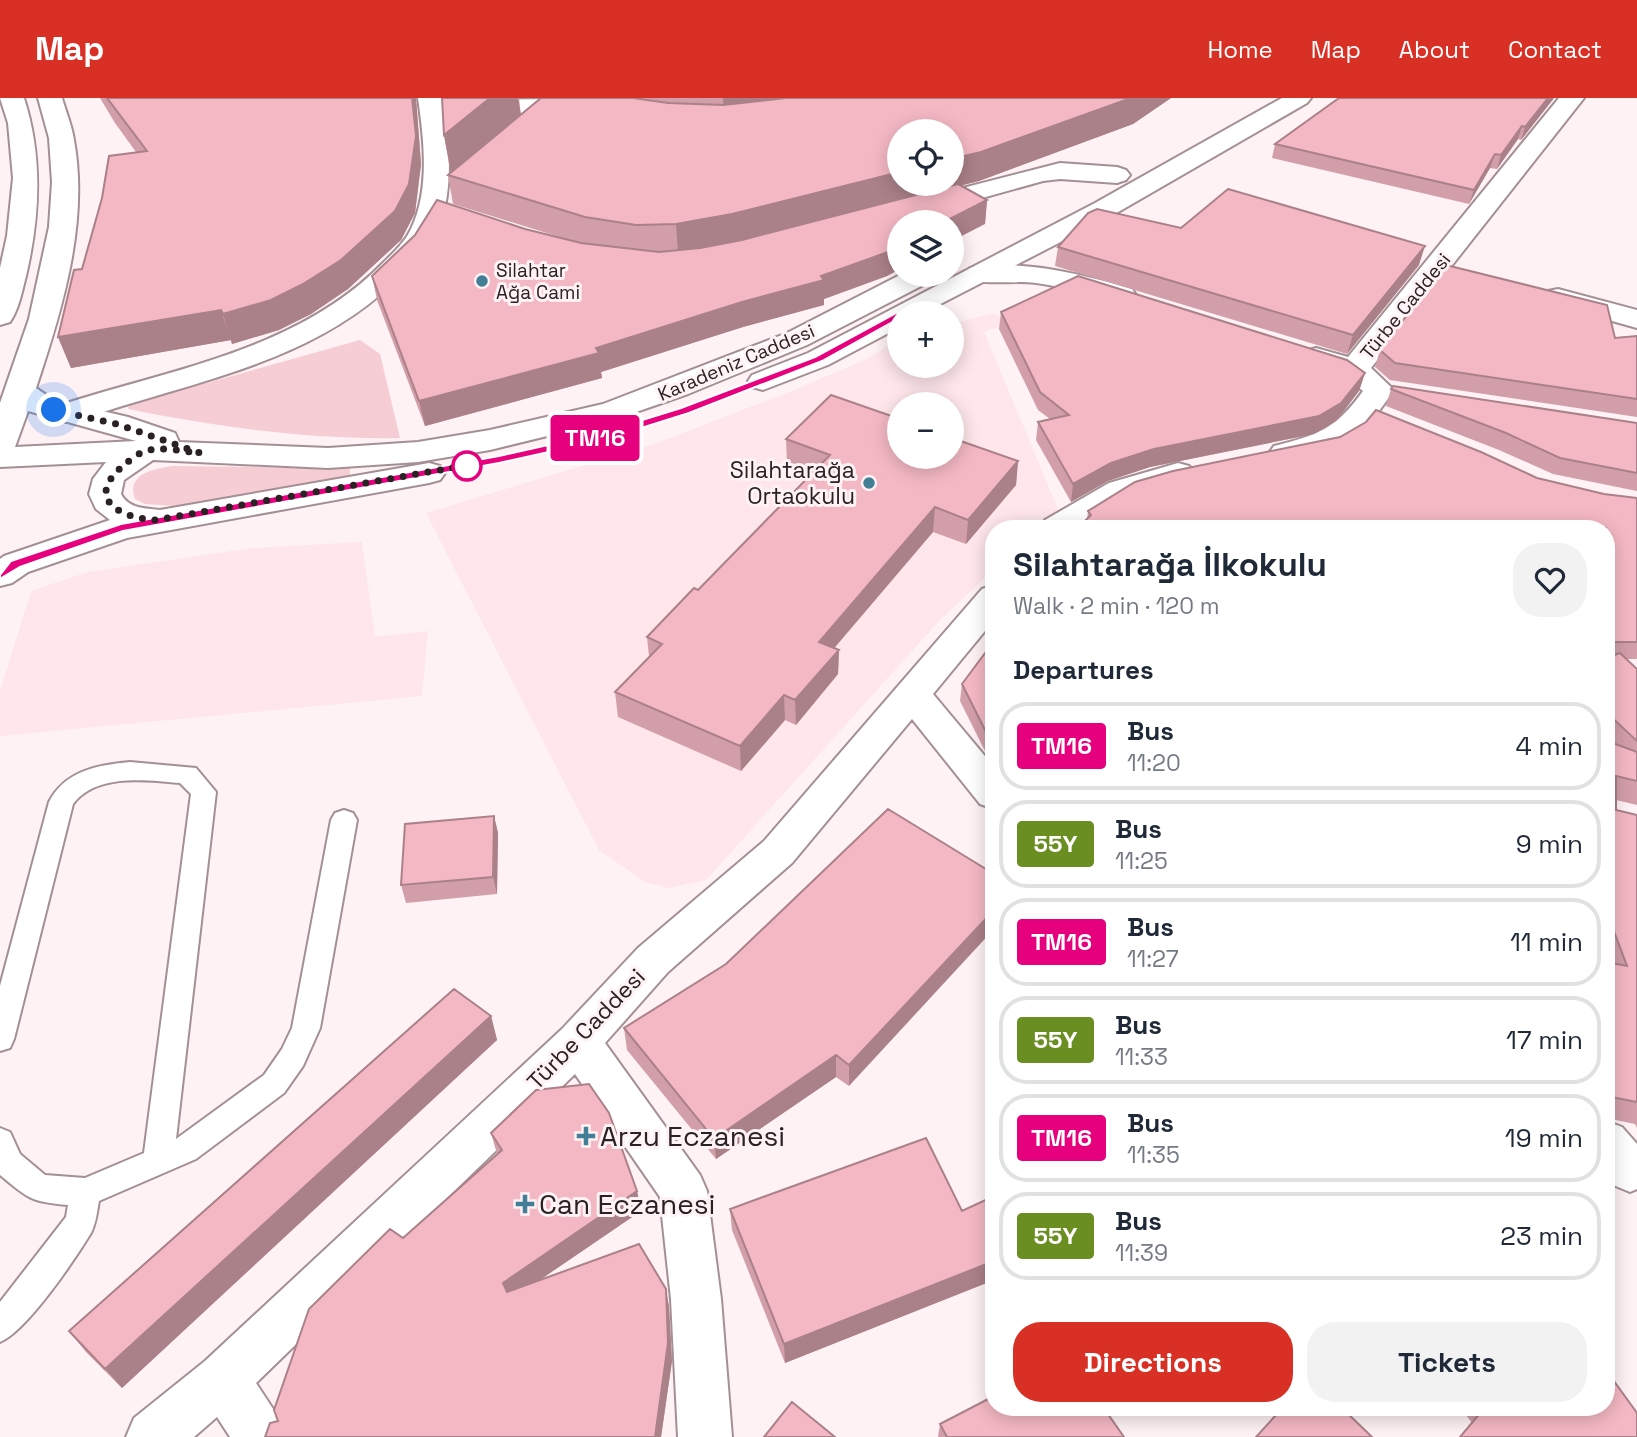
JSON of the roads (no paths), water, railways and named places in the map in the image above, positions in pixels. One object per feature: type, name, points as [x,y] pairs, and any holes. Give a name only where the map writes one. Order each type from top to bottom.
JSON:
[{"type":"main road","points":[[0,316],[14,268],[26,179],[23,138],[12,98]]},
{"type":"main road","points":[[0,445],[55,277],[60,247],[63,156],[50,98]]},
{"type":"main road","points":[[1069,200],[1252,98]]},
{"type":"main road","name":"Karadeniz Caddesi","points":[[927,301],[1185,165],[1299,98]]},
{"type":"main road","name":"Türbe Caddesi","points":[[1258,458],[1324,444],[1349,430],[1384,404],[1369,378],[1354,369],[1448,272],[1546,127],[1572,98]]},
{"type":"main road","points":[[524,130],[559,101]]},
{"type":"main road","points":[[442,212],[436,191],[438,160],[431,103],[490,109],[559,101],[610,113]]},
{"type":"main road","points":[[909,210],[1041,174],[1060,171],[1117,175]]},
{"type":"main road","points":[[68,413],[116,396],[167,383],[298,337],[348,309],[420,240],[461,182]]},
{"type":"main road","points":[[1044,239],[1040,253],[1046,266],[1065,278]]},
{"type":"main road","points":[[980,274],[1007,271],[1065,278],[1144,303]]},
{"type":"main road","name":"Karadeniz Caddesi","points":[[0,457],[148,450],[328,458],[370,456],[418,452],[548,428],[626,406],[797,339],[898,287]]},
{"type":"main road","points":[[1534,293],[1637,319]]},
{"type":"main road","name":"Karadeniz Caddesi","points":[[0,575],[16,564],[82,540],[156,520],[428,473],[599,437],[685,411],[818,359],[887,322]]},
{"type":"main road","points":[[1288,348],[1354,369]]},
{"type":"main road","points":[[18,390],[41,406],[117,424],[200,453]]},
{"type":"main road","points":[[148,450],[116,472],[106,484],[106,493],[112,506],[124,515],[135,519],[156,520]]},
{"type":"main road","points":[[1070,520],[1120,490],[1162,476],[1208,467]]},
{"type":"main road","name":"Türbe Caddesi","points":[[153,1437],[223,1379],[578,1042],[653,960],[778,852],[985,608]]},
{"type":"main road","points":[[912,694],[985,783]]},
{"type":"main road","points":[[578,1042],[683,1191],[696,1299],[705,1437]]},
{"type":"main road","points":[[223,1379],[260,1437]]},
{"type":"lane","points":[[0,1039],[61,802],[73,786],[103,775],[151,771],[187,774],[204,792],[158,1162]]},
{"type":"lane","points":[[0,1141],[8,1163],[39,1189],[85,1192],[185,1149],[274,1084],[293,1057],[306,1028],[344,820]]},
{"type":"lane","points":[[0,1326],[27,1296],[80,1222],[85,1192]]},
{"type":"place","name":"Silahtar Ağa Cami","points":[[482,281]]},
{"type":"place","name":"Silahtarağa Ortaokulu","points":[[869,483]]},
{"type":"place","name":"Arzu Eczanesi","points":[[586,1136]]},
{"type":"place","name":"Can Eczanesi","points":[[525,1204]]}]
